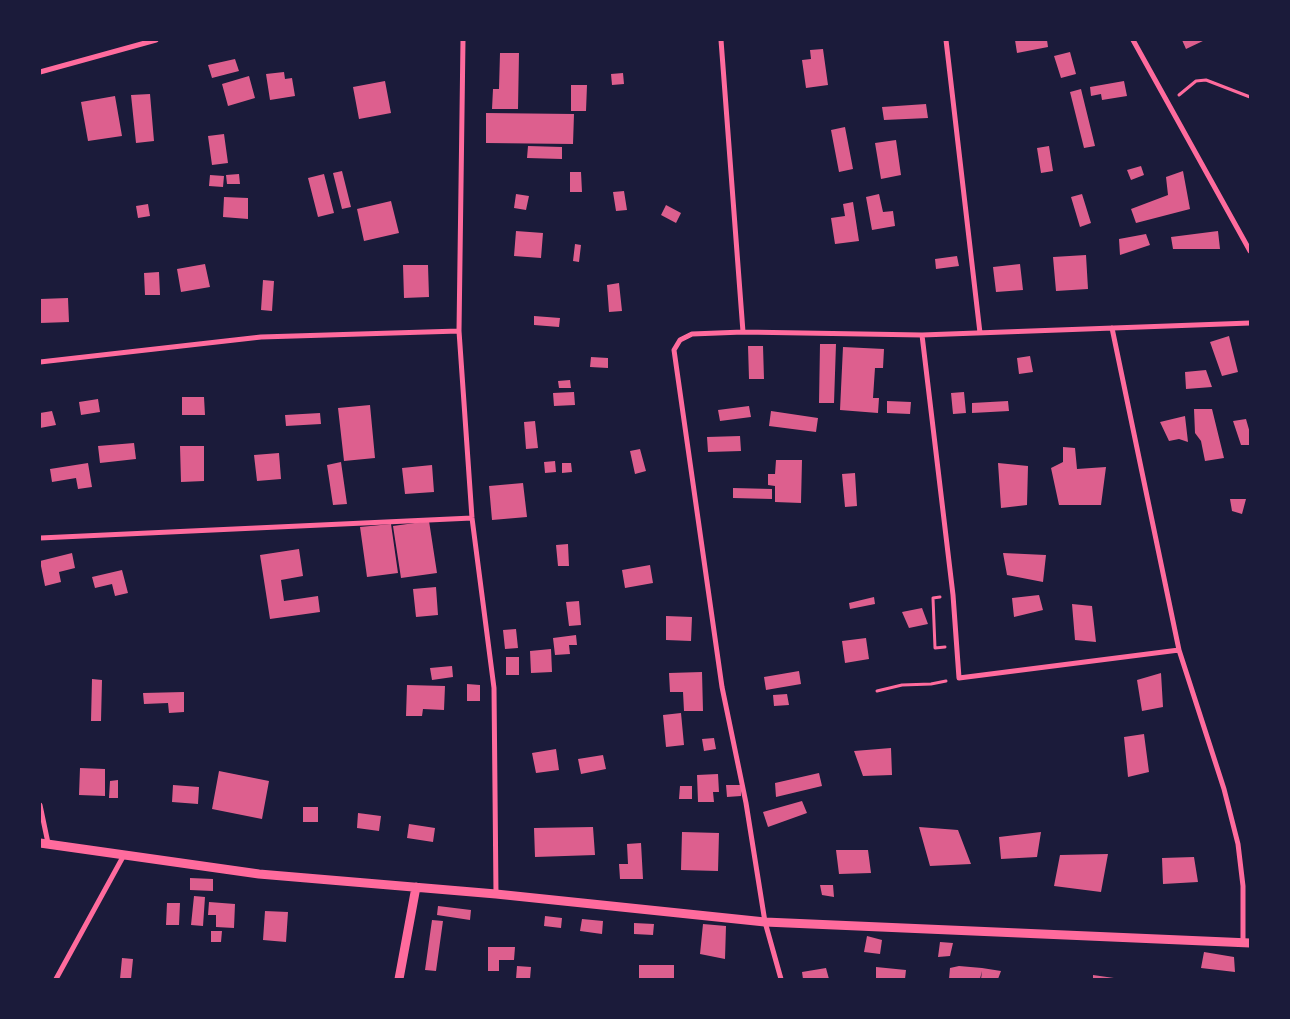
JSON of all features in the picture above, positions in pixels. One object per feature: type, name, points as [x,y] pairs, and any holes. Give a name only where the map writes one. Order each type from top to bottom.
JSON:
[{"type":"street","points":[[40,72],[156,40]]},
{"type":"street","points":[[464,40],[459,331],[472,518],[494,688],[496,894]]},
{"type":"street","points":[[721,40],[743,332]]},
{"type":"street","points":[[946,40],[980,333]]},
{"type":"street","points":[[1133,40],[1250,250]]},
{"type":"street","points":[[781,979],[765,922],[746,803],[722,687],[674,350],[680,340],[692,334],[743,332],[922,335],[1250,322]]},
{"type":"street","points":[[40,805],[44,843],[259,874],[496,894],[765,922],[1247,942],[1238,844],[1224,789],[1179,650],[1112,328]]},
{"type":"street","points":[[40,362],[262,337],[459,331]]},
{"type":"street","points":[[922,335],[953,595],[959,678],[1179,650]]},
{"type":"street","points":[[40,538],[472,518]]},
{"type":"street","points":[[56,979],[124,855]]},
{"type":"street","points":[[399,979],[416,887]]},
{"type":"path","points":[[1170,106],[1184,89],[1196,81],[1206,80],[1250,97]]},
{"type":"path","points":[[877,691],[902,685],[932,684],[959,678]]},
{"type":"building","points":[[1015,40],[1047,40],[1048,47],[1017,53]]},
{"type":"building","points":[[1182,40],[1205,40],[1186,49]]},
{"type":"building","points":[[823,49],[828,85],[806,88],[802,60],[811,59],[810,50]]},
{"type":"building","points":[[1070,52],[1076,74],[1061,78],[1054,56]]},
{"type":"building","points":[[500,53],[519,53],[518,109],[492,109],[493,89],[499,89]]},
{"type":"building","points":[[235,59],[239,71],[212,78],[208,65]]},
{"type":"building","points":[[284,72],[285,79],[292,78],[295,96],[270,100],[266,74]]},
{"type":"building","points":[[623,73],[624,84],[612,85],[611,74]]},
{"type":"building","points":[[249,76],[255,98],[228,106],[222,84]]},
{"type":"building","points":[[385,81],[391,113],[359,119],[353,87]]},
{"type":"building","points":[[1124,81],[1127,96],[1102,100],[1101,94],[1091,96],[1090,87]]},
{"type":"building","points":[[571,85],[587,85],[586,111],[571,111]]},
{"type":"building","points":[[1081,89],[1095,146],[1084,148],[1070,92]]},
{"type":"building","points":[[150,94],[154,141],[136,143],[131,95]]},
{"type":"building","points":[[115,96],[122,136],[88,141],[81,102]]},
{"type":"building","points":[[926,104],[928,118],[884,120],[882,107]]},
{"type":"building","points":[[486,113],[574,114],[573,144],[486,143]]},
{"type":"building","points":[[845,127],[853,169],[839,172],[831,130]]},
{"type":"building","points":[[224,134],[228,163],[212,165],[208,136]]},
{"type":"building","points":[[896,140],[901,175],[881,179],[875,143]]},
{"type":"building","points":[[528,146],[562,147],[562,159],[527,158]]},
{"type":"building","points":[[1049,146],[1053,171],[1041,173],[1037,148]]},
{"type":"building","points":[[1141,166],[1144,175],[1131,180],[1127,170]]},
{"type":"building","points":[[342,171],[351,207],[342,209],[333,173]]},
{"type":"building","points":[[1183,171],[1190,209],[1136,223],[1131,209],[1168,195],[1166,177]]},
{"type":"building","points":[[570,172],[581,172],[582,192],[570,192]]},
{"type":"building","points":[[239,174],[240,184],[227,184],[226,175]]},
{"type":"building","points":[[324,174],[334,213],[318,217],[308,178]]},
{"type":"building","points":[[210,175],[224,176],[223,187],[209,186]]},
{"type":"building","points":[[624,191],[627,210],[616,211],[613,192]]},
{"type":"building","points":[[516,194],[529,196],[526,210],[514,208]]},
{"type":"building","points":[[879,194],[883,212],[893,211],[895,226],[872,230],[866,197]]},
{"type":"building","points":[[1082,194],[1091,223],[1080,227],[1071,197]]},
{"type":"building","points":[[224,197],[248,198],[248,219],[223,217]]},
{"type":"building","points":[[391,201],[399,233],[364,241],[357,209]]},
{"type":"building","points":[[853,202],[859,241],[835,244],[831,218],[845,216],[843,204]]},
{"type":"building","points":[[148,204],[150,216],[138,218],[136,206]]},
{"type":"building","points":[[666,205],[681,213],[676,223],[661,215]]},
{"type":"building","points":[[516,231],[543,233],[541,258],[514,256]]},
{"type":"building","points":[[1218,231],[1220,249],[1173,249],[1171,237]]},
{"type":"building","points":[[1146,234],[1150,245],[1120,255],[1119,239]]},
{"type":"building","points":[[575,244],[581,245],[579,262],[573,261]]},
{"type":"building","points":[[1086,255],[1088,289],[1056,291],[1053,257]]},
{"type":"building","points":[[957,256],[959,266],[936,269],[935,259]]},
{"type":"building","points":[[205,264],[210,287],[181,292],[177,269]]},
{"type":"building","points":[[1020,264],[1023,290],[996,292],[993,267]]},
{"type":"building","points":[[403,265],[428,265],[429,297],[404,298]]},
{"type":"building","points":[[159,272],[160,295],[145,295],[144,273]]},
{"type":"building","points":[[263,280],[274,281],[272,311],[261,310]]},
{"type":"building","points":[[619,283],[622,311],[609,312],[607,285]]},
{"type":"building","points":[[68,298],[69,322],[40,323],[40,299]]},
{"type":"building","points":[[534,316],[560,318],[559,327],[534,325]]},
{"type":"building","points":[[1229,336],[1238,372],[1222,376],[1210,342]]},
{"type":"building","points":[[820,344],[836,344],[834,403],[819,403]]},
{"type":"building","points":[[748,346],[763,346],[764,379],[749,379]]},
{"type":"building","points":[[843,347],[884,349],[883,368],[875,368],[873,398],[879,398],[878,413],[840,410]]},
{"type":"building","points":[[1030,356],[1033,372],[1019,374],[1017,358]]},
{"type":"building","points":[[591,357],[608,358],[608,368],[590,367]]},
{"type":"building","points":[[1206,370],[1212,387],[1186,389],[1185,372]]},
{"type":"building","points":[[570,380],[571,388],[559,388],[558,381]]},
{"type":"building","points":[[574,392],[575,405],[554,406],[553,393]]},
{"type":"building","points":[[964,392],[966,413],[953,414],[951,393]]},
{"type":"building","points":[[182,397],[204,397],[205,415],[182,415]]},
{"type":"building","points":[[98,399],[100,412],[81,415],[79,402]]},
{"type":"building","points":[[887,401],[911,402],[910,414],[887,413]]},
{"type":"building","points":[[1008,401],[1009,411],[972,413],[972,403]]},
{"type":"building","points":[[370,405],[375,458],[344,461],[338,408]]},
{"type":"building","points":[[749,406],[751,417],[720,421],[718,410]]},
{"type":"building","points":[[1194,409],[1212,409],[1224,458],[1205,461],[1201,441],[1195,433]]},
{"type":"building","points":[[52,411],[56,425],[40,428],[40,413]]},
{"type":"building","points":[[771,411],[818,418],[816,432],[769,426]]},
{"type":"building","points":[[320,413],[321,424],[286,426],[285,415]]},
{"type":"building","points":[[1185,416],[1188,442],[1179,439],[1169,441],[1160,422]]},
{"type":"building","points":[[1246,419],[1250,433],[1250,445],[1241,445],[1233,421]]},
{"type":"building","points":[[535,421],[538,448],[526,449],[524,422]]},
{"type":"building","points":[[740,436],[741,451],[708,452],[707,437]]},
{"type":"building","points":[[134,443],[136,459],[100,463],[98,446]]},
{"type":"building","points":[[180,446],[204,446],[204,481],[181,482]]},
{"type":"building","points":[[1063,447],[1075,448],[1077,469],[1106,467],[1101,505],[1059,505],[1051,468],[1063,462]]},
{"type":"building","points":[[640,449],[646,471],[635,474],[630,451]]},
{"type":"building","points":[[279,453],[281,479],[257,481],[254,455]]},
{"type":"building","points":[[776,460],[802,460],[801,503],[775,502],[775,486],[768,485],[768,474],[775,474]]},
{"type":"building","points":[[555,461],[556,472],[545,473],[544,462]]},
{"type":"building","points":[[341,462],[347,504],[333,505],[327,465]]},
{"type":"building","points":[[88,463],[92,487],[78,489],[76,478],[52,482],[50,469]]},
{"type":"building","points":[[562,463],[571,463],[572,472],[562,473]]},
{"type":"building","points":[[998,463],[1028,466],[1027,505],[1001,508]]},
{"type":"building","points":[[432,465],[434,492],[405,494],[402,468]]},
{"type":"building","points":[[855,473],[857,506],[845,507],[842,474]]},
{"type":"building","points":[[523,483],[527,517],[492,520],[489,486]]},
{"type":"building","points":[[733,488],[772,489],[772,499],[733,498]]},
{"type":"building","points":[[1230,499],[1246,499],[1242,514],[1232,511]]},
{"type":"building","points":[[429,521],[437,573],[401,578],[393,526]]},
{"type":"building","points":[[391,524],[398,573],[367,577],[360,527]]},
{"type":"building","points":[[568,544],[569,566],[558,566],[556,545]]},
{"type":"building","points":[[299,549],[303,576],[281,580],[284,601],[318,596],[320,612],[270,619],[260,555]]},
{"type":"building","points":[[72,553],[75,568],[59,572],[61,582],[45,586],[40,561]]},
{"type":"building","points":[[1003,553],[1046,555],[1043,582],[1007,575]]},
{"type":"building","points":[[650,565],[653,583],[625,588],[622,570]]},
{"type":"building","points":[[122,570],[128,593],[115,596],[112,584],[95,588],[92,577]]},
{"type":"building","points":[[436,587],[438,615],[416,617],[413,589]]},
{"type":"building","points":[[1039,595],[1043,610],[1014,617],[1012,598]]},
{"type":"building","points":[[874,597],[875,604],[850,609],[849,603]]},
{"type":"building","points":[[579,601],[581,625],[569,626],[566,602]]},
{"type":"building","points":[[1072,604],[1092,606],[1096,642],[1075,640]]},
{"type":"building","points":[[922,608],[928,624],[909,628],[902,612]]},
{"type":"building","points":[[666,616],[692,617],[691,641],[666,640]]},
{"type":"building","points":[[516,629],[518,648],[505,649],[503,630]]},
{"type":"building","points":[[576,635],[577,645],[569,645],[570,654],[555,655],[553,638]]},
{"type":"building","points":[[866,638],[869,659],[845,663],[842,641]]},
{"type":"building","points":[[551,649],[552,672],[531,673],[530,651]]},
{"type":"building","points":[[506,657],[519,657],[519,675],[506,675]]},
{"type":"building","points":[[452,666],[453,677],[432,680],[430,668]]},
{"type":"building","points":[[799,671],[801,684],[766,690],[764,677]]},
{"type":"building","points":[[702,672],[703,711],[684,711],[683,692],[670,692],[669,673]]},
{"type":"building","points":[[1161,673],[1163,707],[1142,711],[1137,680]]},
{"type":"building","points":[[92,679],[102,680],[101,721],[91,721]]},
{"type":"building","points":[[467,684],[480,685],[480,701],[467,701]]},
{"type":"building","points":[[407,685],[445,686],[444,710],[423,709],[422,716],[406,716]]},
{"type":"building","points":[[184,692],[184,712],[169,713],[168,703],[144,704],[143,693]]},
{"type":"building","points":[[787,694],[789,705],[774,706],[773,695]]},
{"type":"building","points":[[681,713],[684,745],[666,747],[663,715]]},
{"type":"building","points":[[1144,734],[1149,772],[1128,777],[1124,737]]},
{"type":"building","points":[[714,738],[716,749],[704,751],[702,739]]},
{"type":"building","points":[[891,748],[892,775],[863,776],[854,751]]},
{"type":"building","points":[[556,749],[559,770],[536,773],[532,753]]},
{"type":"building","points":[[603,755],[606,769],[581,774],[578,759]]},
{"type":"building","points":[[80,768],[105,769],[105,796],[79,795]]},
{"type":"building","points":[[219,771],[269,781],[262,819],[212,809]]},
{"type":"building","points":[[819,773],[822,786],[776,797],[775,783]]},
{"type":"building","points":[[718,774],[719,792],[713,792],[714,802],[698,802],[697,775]]},
{"type":"building","points":[[118,780],[118,798],[109,798],[110,781]]},
{"type":"building","points":[[173,785],[199,787],[198,804],[172,802]]},
{"type":"building","points":[[726,785],[741,785],[741,796],[727,797]]},
{"type":"building","points":[[680,786],[692,786],[692,799],[679,799]]},
{"type":"building","points":[[802,801],[807,813],[768,827],[763,812]]},
{"type":"building","points":[[303,807],[318,807],[318,822],[303,822]]},
{"type":"building","points":[[358,813],[381,816],[379,831],[357,828]]},
{"type":"building","points":[[409,824],[435,828],[433,842],[407,838]]},
{"type":"building","points":[[593,827],[595,855],[535,857],[534,828]]},
{"type":"building","points":[[919,827],[958,830],[971,864],[930,866]]},
{"type":"building","points":[[682,832],[719,833],[718,871],[681,870]]},
{"type":"building","points":[[1041,832],[1037,857],[1001,859],[999,837]]},
{"type":"building","points":[[641,843],[643,879],[620,879],[619,864],[628,864],[627,844]]},
{"type":"building","points":[[836,850],[868,850],[871,873],[839,874]]},
{"type":"building","points":[[1108,854],[1101,892],[1054,886],[1060,855]]},
{"type":"building","points":[[1194,857],[1198,882],[1163,884],[1162,858]]},
{"type":"building","points":[[190,878],[213,879],[213,891],[190,890]]},
{"type":"building","points":[[820,885],[833,885],[834,897],[822,895]]},
{"type":"building","points":[[194,896],[205,897],[203,926],[191,925]]},
{"type":"building","points":[[209,902],[235,904],[234,928],[216,927],[216,915],[208,915]]},
{"type":"building","points":[[167,903],[180,903],[179,925],[166,925]]},
{"type":"building","points":[[438,906],[471,910],[470,920],[437,915]]},
{"type":"building","points":[[265,911],[288,912],[286,942],[263,940]]},
{"type":"building","points":[[545,916],[562,918],[561,928],[544,926]]},
{"type":"building","points":[[582,919],[603,921],[602,934],[580,931]]},
{"type":"building","points":[[432,920],[443,921],[436,971],[425,970]]},
{"type":"building","points":[[634,923],[654,924],[653,935],[634,934]]},
{"type":"building","points":[[703,924],[726,926],[725,959],[700,954]]},
{"type":"building","points":[[211,931],[222,931],[221,942],[211,942]]},
{"type":"building","points":[[867,936],[882,940],[880,954],[864,952]]},
{"type":"building","points":[[940,942],[953,943],[950,956],[938,957]]},
{"type":"building","points":[[488,947],[515,947],[514,960],[499,960],[499,971],[488,971]]},
{"type":"building","points":[[1204,952],[1234,957],[1235,972],[1201,968]]},
{"type":"building","points":[[122,958],[133,959],[131,979],[120,979]]},
{"type":"building","points":[[639,965],[674,965],[674,979],[639,979]]},
{"type":"building","points":[[517,966],[531,967],[530,979],[516,979]]},
{"type":"building","points":[[959,966],[1001,971],[998,979],[981,979],[982,971],[980,979],[949,979],[950,968]]},
{"type":"building","points":[[876,967],[906,970],[905,979],[876,979]]},
{"type":"building","points":[[826,968],[829,979],[803,979],[802,972]]},
{"type":"building","points":[[1093,975],[1114,978],[1114,979],[1093,979]]}]
